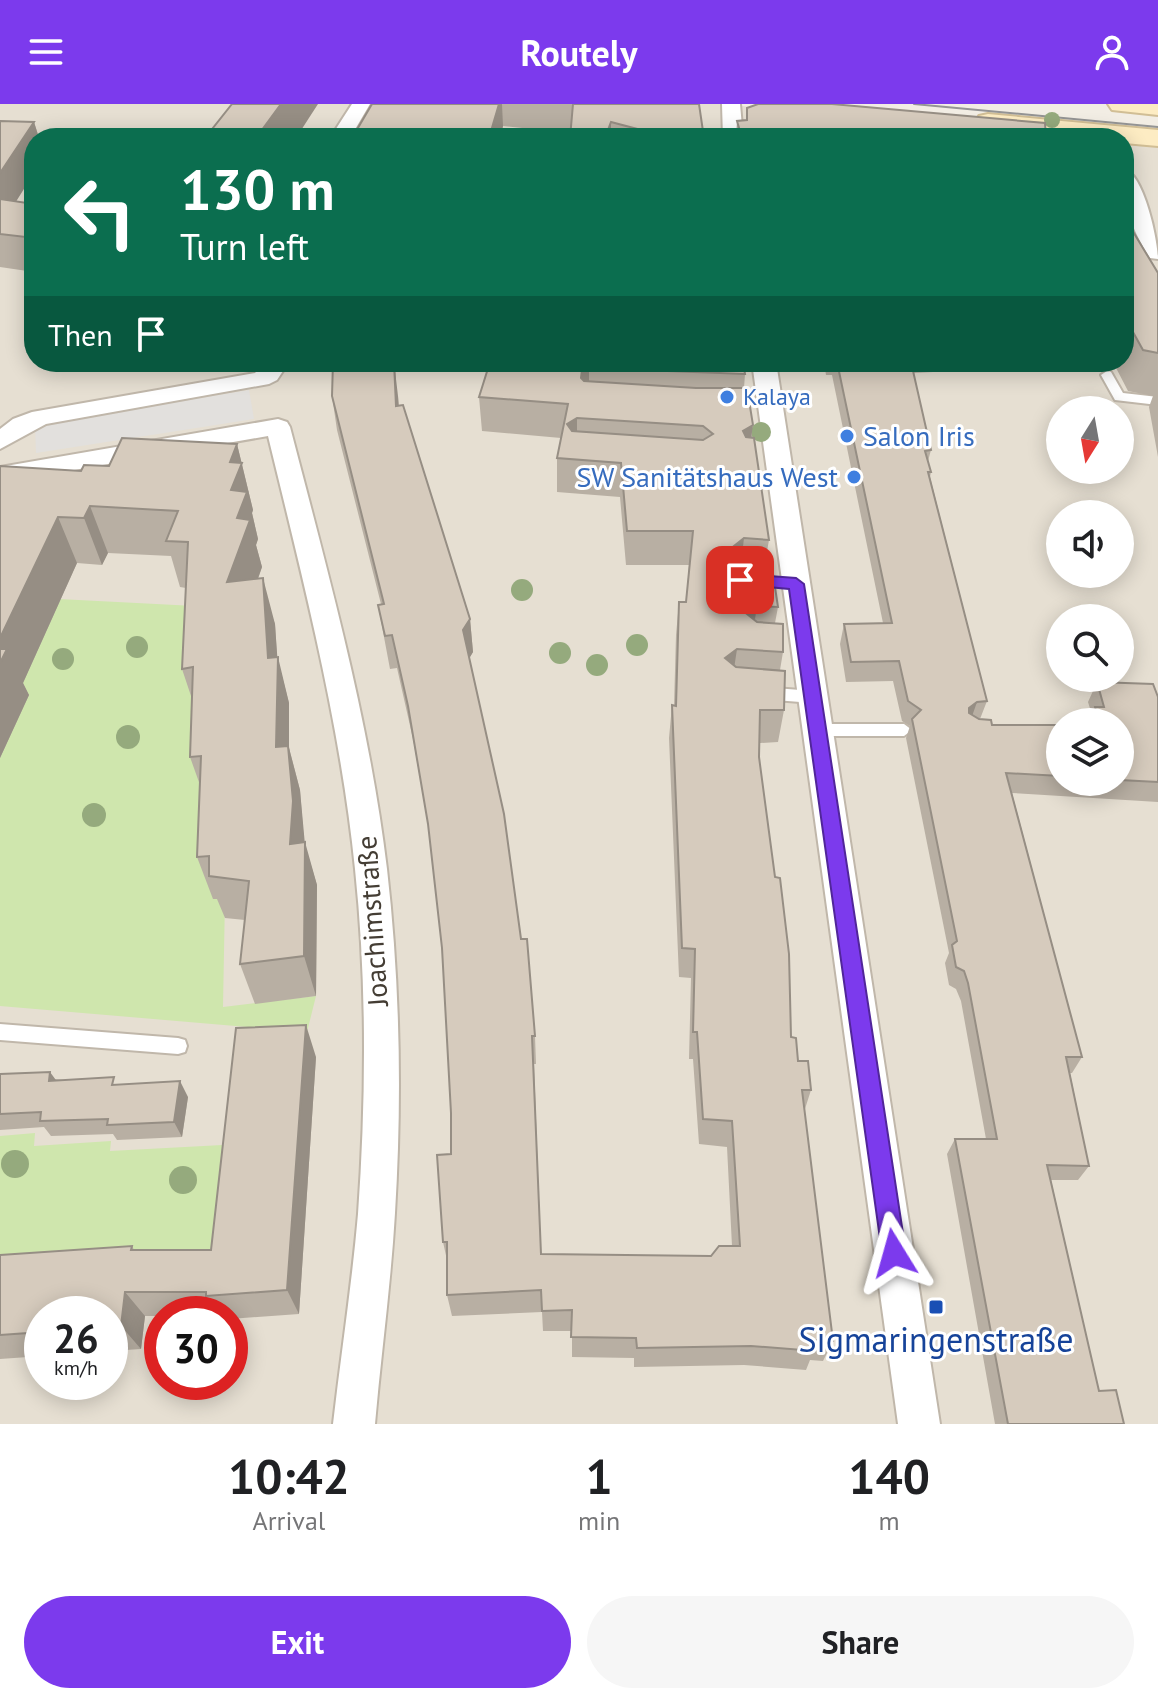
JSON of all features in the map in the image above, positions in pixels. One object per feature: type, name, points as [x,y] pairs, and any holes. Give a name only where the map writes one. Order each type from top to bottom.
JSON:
[{"type":"main road","points":[[1121,104],[1158,107]]},
{"type":"main road","points":[[962,120],[1038,128]]},
{"type":"main road","points":[[1134,137],[1158,138]]},
{"type":"street","points":[[346,128],[361,104]]},
{"type":"street","points":[[731,104],[732,128]]},
{"type":"street","points":[[1134,201],[1146,233],[1158,253]]},
{"type":"street","points":[[0,441],[22,424],[41,417],[261,379],[268,372]]},
{"type":"street","points":[[764,372],[764,415],[790,592],[799,650],[813,697],[919,1424]]},
{"type":"street","name":"Joachimstraße","points":[[0,475],[278,427],[345,697],[367,828],[379,1047],[378,1186],[354,1424]]},
{"type":"lane","points":[[1107,375],[1119,397],[1158,401]]},
{"type":"lane","points":[[745,692],[813,697]]},
{"type":"lane","points":[[818,730],[904,730]]},
{"type":"lane","points":[[0,1032],[178,1046]]},
{"type":"shaded area","points":[[0,104],[719,104],[986,128],[24,128],[24,372],[1134,372],[1134,141],[1158,144],[1158,1424],[0,1424]]},
{"type":"shaded area","points":[[249,390],[254,419],[36,453],[35,425]]},
{"type":"green space","points":[[59,599],[253,609],[225,898],[223,1007],[316,996],[307,1032],[0,1006],[0,758],[17,694]]},
{"type":"green space","points":[[35,1133],[34,1146],[111,1141],[110,1151],[241,1144],[227,1275],[0,1282],[0,1136]]},
{"type":"building","points":[[232,104],[281,104],[263,128],[213,128]]},
{"type":"building","points":[[372,104],[499,104],[492,128],[358,128]]},
{"type":"building","points":[[573,104],[699,104],[703,128],[634,128],[611,122],[609,128],[571,128]]},
{"type":"building","points":[[758,104],[832,104],[1045,123],[1045,128],[739,128],[737,121],[747,120],[747,108]]},
{"type":"building","points":[[0,121],[34,122],[30,128],[24,128],[24,137],[0,173]]},
{"type":"building","points":[[0,199],[24,203],[24,237],[0,234]]},
{"type":"building","points":[[1134,233],[1158,273],[1158,353],[1143,350],[1134,334]]},
{"type":"building","points":[[333,372],[394,372],[396,406],[403,405],[470,619],[463,630],[504,814],[521,939],[527,939],[535,1036],[532,1036],[541,1254],[711,1256],[719,1246],[740,1246],[732,1121],[703,1119],[697,1032],[693,1032],[695,949],[682,948],[672,705],[676,706],[679,602],[686,602],[693,531],[627,531],[621,463],[557,458],[568,404],[479,397],[487,372],[582,372],[584,381],[747,388],[753,425],[743,431],[746,437],[754,438],[769,540],[744,538],[734,546],[744,554],[771,558],[743,555],[732,563],[742,571],[773,574],[778,607],[757,606],[747,614],[757,622],[783,624],[783,652],[737,649],[725,658],[736,667],[785,671],[784,710],[760,710],[759,757],[775,877],[780,878],[789,954],[791,1037],[796,1038],[798,1061],[808,1061],[811,1090],[802,1090],[833,1341],[815,1340],[815,1351],[751,1346],[637,1348],[636,1338],[571,1337],[572,1310],[542,1311],[541,1290],[447,1295],[447,1242],[443,1242],[437,1155],[451,1154],[442,948],[428,824],[408,706],[392,635],[385,636],[378,605],[384,604],[332,396]],"holes":[[[577,418],[703,426],[713,434],[703,440],[572,431],[567,424]]]},
{"type":"building","points":[[693,372],[745,372],[745,374]]},
{"type":"building","points":[[839,372],[913,372],[931,450],[925,451],[931,472],[928,472],[987,701],[977,702],[969,708],[969,713],[979,719],[991,720],[992,725],[1046,725],[1046,775],[1006,773],[1082,1057],[1066,1057],[1089,1166],[1047,1165],[1099,1391],[1116,1390],[1124,1424],[1008,1424],[955,1139],[997,1139],[968,983],[964,971],[956,967],[952,945],[957,941],[912,719],[921,710],[908,701],[899,661],[851,662],[844,624],[892,623]]},
{"type":"building","points":[[122,438],[237,444],[230,462],[242,463],[231,490],[247,492],[237,518],[250,520],[227,582],[263,578],[268,658],[278,657],[276,747],[288,746],[293,801],[290,844],[305,842],[304,956],[240,964],[249,881],[209,876],[209,856],[197,857],[201,756],[190,757],[193,667],[182,669],[188,542],[166,541],[178,511],[90,506],[84,518],[58,517],[0,638],[0,466],[81,471],[84,465],[109,466]]},
{"type":"building","points":[[0,649],[7,649],[0,663]]},
{"type":"building","points":[[1134,683],[1153,684],[1158,697],[1158,782],[1134,781],[1134,708],[1095,707],[1104,707],[1100,692],[1134,692]]},
{"type":"building","points":[[306,1025],[287,1290],[206,1296],[206,1292],[125,1292],[125,1296],[24,1296],[24,1333],[0,1335],[0,1255],[132,1246],[131,1250],[211,1250],[236,1028]]},
{"type":"building","points":[[50,1072],[49,1081],[114,1077],[112,1085],[180,1081],[174,1122],[107,1125],[108,1119],[40,1121],[41,1112],[0,1114],[0,1074]]},
{"type":"tram line","points":[[914,104],[1158,127]]},
{"type":"place","name":"Kalaya","points":[[727,397]]},
{"type":"place","name":"Salon Iris","points":[[847,436]]},
{"type":"place","name":"SW Sanitätshaus West","points":[[854,477]]},
{"type":"place","name":"Sigmaringenstraße","points":[[936,1307]]},
{"type":"route","points":[[740,580],[796,584],[894,1253]]}]
